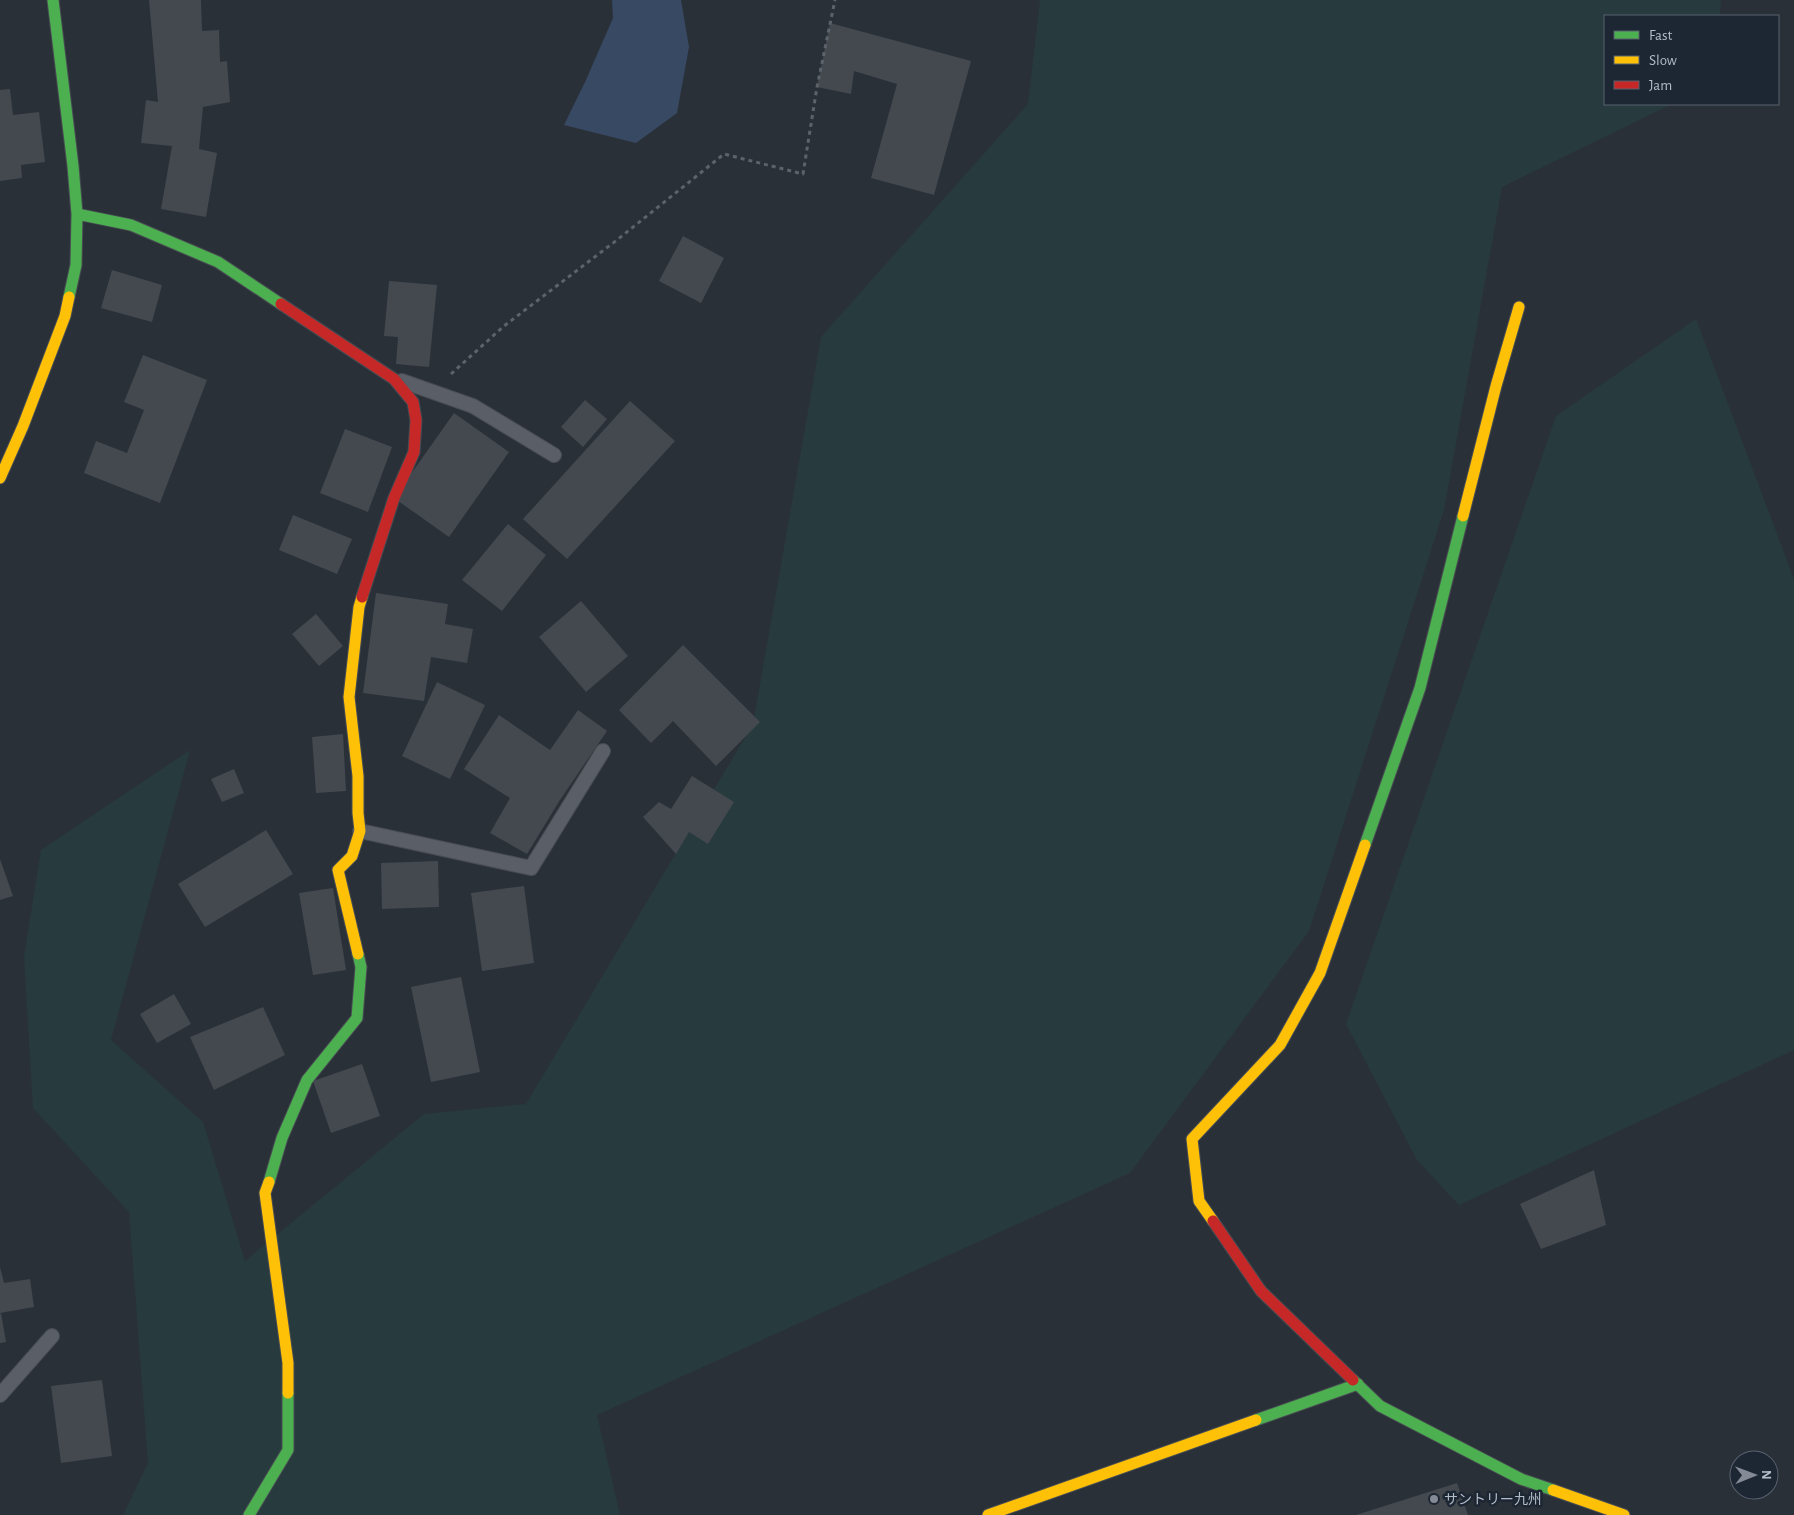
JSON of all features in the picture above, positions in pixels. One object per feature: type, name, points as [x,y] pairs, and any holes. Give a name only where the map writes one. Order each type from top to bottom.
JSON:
[{"type":"street","points":[[0,478],[23,426],[65,316],[76,265],[77,214],[73,166],[52,0]]},
{"type":"street","points":[[77,214],[131,225],[218,262],[394,379],[413,402],[416,420],[414,452],[394,498],[358,607],[350,697],[358,776],[360,831],[352,856],[338,870],[361,967],[357,1018],[307,1080],[282,1138],[265,1193],[288,1363],[288,1450],[249,1515]]},
{"type":"street","points":[[1520,306],[1496,386],[1420,688],[1320,973],[1280,1045],[1192,1139],[1199,1202],[1261,1291],[1380,1406],[1521,1479],[1624,1515]]},
{"type":"street","points":[[988,1515],[1358,1384]]},
{"type":"lane","points":[[394,379],[473,406],[554,455]]},
{"type":"lane","points":[[360,831],[530,868],[603,752]]},
{"type":"lane","points":[[0,1395],[52,1336]]},
{"type":"path","points":[[431,391],[504,326],[617,240],[724,154],[803,174],[817,86],[835,0]]},
{"type":"green space","points":[[1040,0],[1721,0],[1720,15],[1604,15],[1604,105],[1670,105],[1502,187],[1444,510],[1309,931],[1130,1173],[597,1415],[620,1515],[123,1515],[148,1463],[129,1212],[33,1108],[24,957],[41,850],[190,750],[111,1040],[203,1122],[245,1261],[424,1114],[526,1104],[753,724],[821,337],[1028,104]]},
{"type":"green space","points":[[1696,319],[1794,579],[1794,1050],[1459,1205],[1417,1160],[1346,1024],[1556,416]]},
{"type":"water","points":[[612,0],[681,0],[689,47],[677,113],[636,143],[564,125],[613,18]]},
{"type":"building","points":[[149,0],[201,0],[202,31],[219,30],[220,62],[227,61],[230,102],[203,107],[199,149],[217,153],[206,217],[161,209],[172,146],[141,143],[146,100],[158,102]]},
{"type":"building","points":[[830,23],[971,61],[934,195],[871,178],[897,84],[854,71],[851,94],[817,87]]},
{"type":"building","points":[[10,89],[13,115],[39,112],[45,162],[21,165],[22,178],[0,181],[0,90]]},
{"type":"building","points":[[683,236],[724,258],[701,303],[659,281]]},
{"type":"building","points":[[112,270],[162,285],[152,322],[101,308]]},
{"type":"building","points":[[389,281],[437,285],[429,367],[396,364],[398,337],[384,336]]},
{"type":"building","points":[[143,355],[207,380],[160,503],[84,473],[96,441],[127,453],[144,410],[124,402]]},
{"type":"building","points":[[585,400],[607,419],[583,447],[561,427]]},
{"type":"building","points":[[630,401],[675,441],[567,559],[523,519]]},
{"type":"building","points":[[454,413],[509,452],[449,537],[394,498]]},
{"type":"building","points":[[345,429],[392,447],[368,512],[320,493]]},
{"type":"building","points":[[293,515],[352,539],[337,574],[279,550]]},
{"type":"building","points":[[508,524],[546,555],[502,611],[462,580]]},
{"type":"building","points":[[376,593],[448,604],[445,624],[473,629],[467,663],[431,657],[424,701],[363,693]]},
{"type":"building","points":[[581,601],[628,656],[586,692],[539,637]]},
{"type":"building","points":[[316,614],[343,646],[319,666],[292,634]]},
{"type":"building","points":[[683,645],[760,722],[716,766],[673,721],[651,743],[619,710]]},
{"type":"building","points":[[437,682],[485,705],[450,779],[402,756]]},
{"type":"building","points":[[578,710],[607,731],[560,800],[527,854],[490,833],[510,798],[464,769],[499,715],[550,750]]},
{"type":"building","points":[[343,734],[346,791],[316,793],[312,737]]},
{"type":"building","points":[[234,769],[244,793],[222,802],[211,779]]},
{"type":"building","points":[[692,776],[734,802],[708,844],[689,832],[676,854],[643,817],[659,802],[671,809]]},
{"type":"building","points":[[266,830],[293,874],[205,927],[178,884]]},
{"type":"building","points":[[0,859],[13,896],[0,900]]},
{"type":"building","points":[[438,861],[439,907],[382,909],[381,863]]},
{"type":"building","points":[[524,886],[534,963],[482,971],[471,893]]},
{"type":"building","points":[[333,888],[346,970],[313,975],[299,893]]},
{"type":"building","points":[[461,977],[480,1072],[431,1082],[411,987]]},
{"type":"building","points":[[174,994],[191,1024],[157,1043],[140,1014]]},
{"type":"building","points":[[263,1007],[285,1055],[214,1090],[190,1037]]},
{"type":"building","points":[[362,1064],[380,1116],[331,1133],[313,1081]]},
{"type":"building","points":[[1594,1170],[1606,1225],[1541,1249],[1520,1204]]},
{"type":"building","points":[[0,1267],[4,1283],[30,1279],[34,1307],[0,1313]]},
{"type":"building","points":[[0,1314],[6,1342],[0,1343]]},
{"type":"building","points":[[102,1380],[112,1456],[61,1463],[51,1386]]},
{"type":"building","name":"サントリー九州","points":[[1457,1483],[1468,1515],[1356,1515]]},
{"type":"traffic: fast","points":[[53,0],[77,214],[76,265],[69,297]]},
{"type":"traffic: fast","points":[[77,214],[131,225],[218,262],[281,304]]},
{"type":"traffic: fast","points":[[1365,845],[1420,688],[1463,516]]},
{"type":"traffic: fast","points":[[269,1182],[282,1138],[307,1080],[357,1018],[361,967],[358,954]]},
{"type":"traffic: fast","points":[[1353,1380],[1380,1406],[1521,1479],[1553,1490]]},
{"type":"traffic: fast","points":[[1256,1420],[1358,1384]]},
{"type":"traffic: fast","points":[[249,1515],[288,1450],[288,1393]]},
{"type":"traffic: slow","points":[[0,478],[23,426],[65,316],[69,297]]},
{"type":"traffic: slow","points":[[1463,516],[1496,386],[1519,307]]},
{"type":"traffic: slow","points":[[358,954],[338,870],[352,856],[360,831],[358,776],[349,697],[359,607],[362,597]]},
{"type":"traffic: slow","points":[[1213,1221],[1199,1201],[1192,1139],[1280,1045],[1320,973],[1365,845]]},
{"type":"traffic: slow","points":[[269,1182],[265,1193],[288,1363],[288,1393]]},
{"type":"traffic: slow","points":[[988,1515],[1256,1420]]},
{"type":"traffic: slow","points":[[1553,1490],[1624,1515]]},
{"type":"traffic: jam","points":[[281,304],[394,379],[413,402],[416,420],[414,452],[394,498],[362,597]]},
{"type":"traffic: jam","points":[[1213,1221],[1261,1291],[1353,1380]]},
{"type":"place","name":"サントリー九州","points":[[1434,1499]]}]
